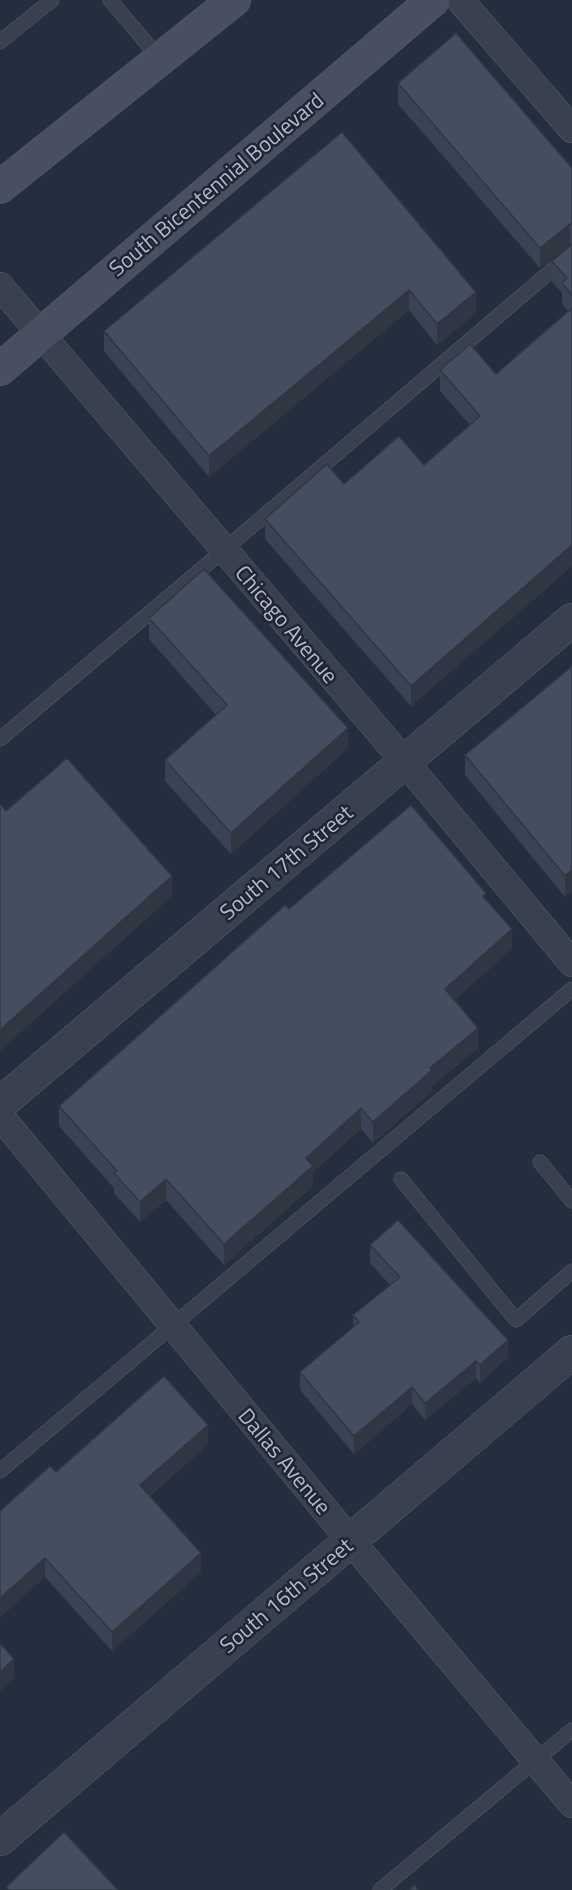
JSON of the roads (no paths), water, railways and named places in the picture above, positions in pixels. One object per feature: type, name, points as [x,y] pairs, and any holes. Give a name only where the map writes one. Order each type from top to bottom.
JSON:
[{"type":"main road","points":[[0,187],[234,0]]},
{"type":"main road","name":"South Bicentennial Boulevard","points":[[0,369],[433,0]]},
{"type":"street","points":[[460,0],[572,129]]},
{"type":"street","name":"Chicago Avenue","points":[[0,286],[405,762],[572,963]]},
{"type":"street","name":"South 17th Street","points":[[0,1104],[572,620]]},
{"type":"street","name":"Dallas Avenue","points":[[0,1116],[350,1540],[572,1804]]},
{"type":"street","name":"South 16th Street","points":[[0,1839],[572,1352]]},
{"type":"lane","points":[[0,42],[52,0]]},
{"type":"lane","points":[[110,0],[160,59]]},
{"type":"lane","points":[[0,739],[572,253]]},
{"type":"lane","points":[[0,1471],[572,989]]},
{"type":"lane","points":[[540,1162],[572,1201]]},
{"type":"lane","points":[[401,1179],[516,1320],[572,1271]]},
{"type":"lane","points":[[380,1890],[572,1731]]}]
